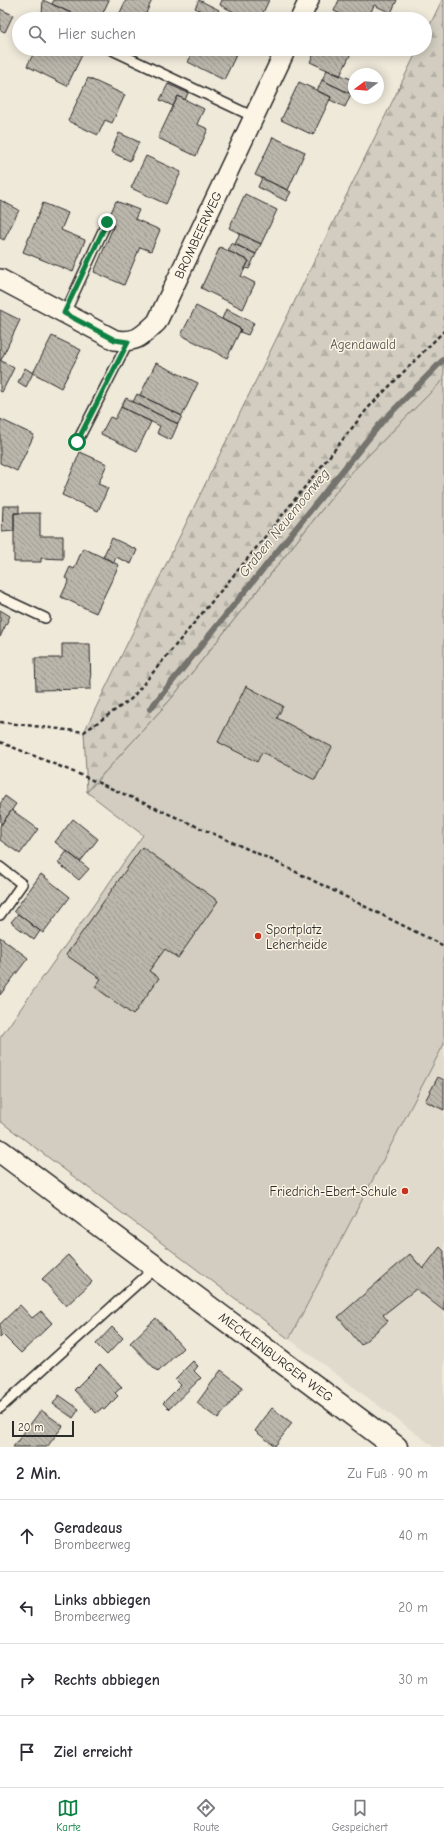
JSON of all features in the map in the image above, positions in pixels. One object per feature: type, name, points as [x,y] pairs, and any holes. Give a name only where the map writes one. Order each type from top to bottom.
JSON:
[{"type":"street","points":[[303,12],[308,0]]},
{"type":"street","name":"BROMBEERWEG","points":[[128,342],[139,338],[157,322],[283,56]]},
{"type":"street","points":[[0,279],[115,340],[128,342]]},
{"type":"street","name":"MECKLENBURGER WEG","points":[[0,1151],[156,1267],[386,1444]]},
{"type":"lane","points":[[125,56],[254,117]]},
{"type":"lane","points":[[64,313],[107,222]]},
{"type":"lane","points":[[77,442],[128,342]]},
{"type":"lane","points":[[0,597],[45,618]]},
{"type":"lane","points":[[0,867],[22,884],[0,915]]},
{"type":"lane","points":[[0,1408],[156,1267]]},
{"type":"path","points":[[0,722],[84,732],[131,699],[248,558],[368,408],[444,331]]},
{"type":"path","points":[[0,742],[81,775],[270,859],[444,946]]},
{"type":"shaded area","name":"Friedrich-Ebert-Schule","points":[[444,1044],[444,1447],[434,1447],[289,1339]]},
{"type":"green space","name":"Agendawald","points":[[442,0],[444,0],[444,379],[352,472],[171,699],[87,792],[84,732],[415,56],[432,56],[432,21]]},
{"type":"green space","name":"Sportplatz Leherheide","points":[[444,379],[444,1044],[289,1339],[0,1121],[0,1038],[143,835],[87,792],[171,699],[352,472]]},
{"type":"building","points":[[43,0],[69,12],[42,12]]},
{"type":"building","points":[[54,0],[109,0],[103,12],[69,12],[52,4]]},
{"type":"building","points":[[126,0],[152,0],[146,12],[120,12]]},
{"type":"building","points":[[199,0],[219,10],[218,12],[203,12],[195,8]]},
{"type":"building","points":[[222,0],[269,0],[263,12],[234,12],[220,5]]},
{"type":"building","points":[[339,0],[397,0],[391,12],[374,5],[371,12],[334,11]]},
{"type":"building","points":[[0,9],[12,15],[12,17],[5,32],[0,30]]},
{"type":"building","points":[[32,56],[82,56],[67,86],[27,66]]},
{"type":"building","points":[[191,56],[236,56],[224,80],[188,62]]},
{"type":"building","points":[[313,56],[350,56],[340,76],[310,62]]},
{"type":"building","points":[[327,70],[348,78],[348,93],[322,80]]},
{"type":"building","points":[[88,78],[125,95],[112,123],[105,120],[98,135],[68,121]]},
{"type":"building","points":[[322,80],[348,93],[348,100],[345,107],[330,100],[331,97],[317,91]]},
{"type":"building","points":[[299,82],[331,97],[313,135],[281,120]]},
{"type":"building","points":[[168,84],[188,93],[185,100],[178,96],[173,106],[160,100]]},
{"type":"building","points":[[178,96],[204,109],[197,124],[208,129],[196,156],[158,138]]},
{"type":"building","points":[[119,133],[139,142],[130,161],[111,152]]},
{"type":"building","points":[[273,137],[305,152],[288,190],[255,175]]},
{"type":"building","points":[[146,156],[181,172],[166,204],[131,188]]},
{"type":"building","points":[[262,178],[291,192],[286,201],[258,187]]},
{"type":"building","points":[[245,194],[277,210],[261,244],[229,228]]},
{"type":"building","points":[[0,200],[19,210],[4,240],[0,238]]},
{"type":"building","points":[[116,201],[139,210],[135,219],[160,230],[151,251],[140,247],[124,285],[94,272],[114,225],[107,222]]},
{"type":"building","points":[[43,203],[68,213],[61,230],[85,240],[73,272],[23,252]]},
{"type":"building","points":[[240,234],[261,244],[256,254],[235,244]]},
{"type":"building","points":[[231,243],[256,254],[249,269],[245,268],[249,261],[228,251]]},
{"type":"building","points":[[220,247],[249,261],[241,276],[255,283],[243,309],[201,288]]},
{"type":"building","points":[[196,306],[241,329],[227,358],[181,335]]},
{"type":"building","points":[[226,309],[254,323],[248,335],[240,332],[241,329],[222,319]]},
{"type":"building","points":[[0,310],[20,320],[1,360],[0,360]]},
{"type":"building","points":[[52,336],[81,350],[61,388],[33,373]]},
{"type":"building","points":[[0,360],[14,368],[2,392],[0,391]]},
{"type":"building","points":[[156,363],[198,383],[182,416],[140,395]]},
{"type":"building","points":[[25,368],[33,373],[26,387],[18,382]]},
{"type":"building","points":[[137,394],[182,416],[178,424],[133,402]]},
{"type":"building","points":[[126,398],[178,424],[171,440],[157,433],[160,426],[121,407]]},
{"type":"building","points":[[121,407],[151,422],[137,451],[101,434],[110,417],[115,419]]},
{"type":"building","points":[[0,419],[34,435],[17,471],[0,463]]},
{"type":"building","points":[[80,452],[107,464],[98,484],[108,488],[98,511],[62,495]]},
{"type":"building","points":[[3,506],[19,506],[19,513],[14,513],[14,531],[2,532]]},
{"type":"building","points":[[14,513],[40,513],[40,536],[63,536],[63,559],[41,558],[41,562],[14,562]]},
{"type":"building","points":[[112,538],[137,550],[131,564],[116,557],[114,562],[103,557]]},
{"type":"building","points":[[83,548],[119,565],[96,613],[61,597],[69,580],[65,578],[70,567],[74,569]]},
{"type":"building","points":[[0,610],[10,616],[0,637]]},
{"type":"building","points":[[62,644],[90,644],[91,689],[36,690],[35,658],[62,658]]},
{"type":"building","points":[[246,686],[283,706],[277,718],[332,747],[315,780],[262,752],[257,762],[218,742]]},
{"type":"building","points":[[5,796],[16,804],[1,825],[0,804]]},
{"type":"building","points":[[12,810],[38,829],[20,854],[0,840],[0,826]]},
{"type":"building","points":[[73,819],[98,839],[80,862],[55,842]]},
{"type":"building","points":[[142,847],[218,901],[178,958],[165,949],[149,971],[159,978],[133,1015],[95,987],[101,979],[66,955]]},
{"type":"building","points":[[67,851],[89,869],[79,880],[58,863]]},
{"type":"building","points":[[41,874],[70,897],[43,933],[14,911]]},
{"type":"building","points":[[18,914],[40,931],[34,940],[11,922]]},
{"type":"building","points":[[0,937],[28,958],[0,995]]},
{"type":"building","points":[[438,1077],[444,1080],[444,1110],[425,1101]]},
{"type":"building","points":[[440,1247],[444,1251],[444,1311],[416,1289],[383,1315],[388,1321],[361,1345],[338,1317],[410,1254],[423,1269]]},
{"type":"building","points":[[68,1255],[92,1282],[66,1306],[42,1279]]},
{"type":"building","points":[[20,1305],[32,1318],[41,1311],[52,1323],[21,1353],[3,1335],[0,1338],[0,1324]]},
{"type":"building","points":[[156,1318],[183,1348],[158,1372],[130,1343]]},
{"type":"building","points":[[112,1327],[123,1338],[107,1355],[96,1344]]},
{"type":"building","points":[[193,1361],[198,1366],[194,1371],[201,1378],[169,1409],[163,1403],[181,1385],[175,1379]]},
{"type":"building","points":[[100,1364],[122,1387],[115,1393],[118,1396],[104,1410],[102,1408],[96,1413],[74,1390]]},
{"type":"building","points":[[221,1370],[243,1387],[218,1419],[197,1403]]},
{"type":"building","points":[[59,1395],[79,1409],[73,1418],[53,1404]]},
{"type":"building","points":[[272,1408],[292,1423],[275,1446],[255,1431]]},
{"type":"building","points":[[41,1410],[63,1426],[47,1447],[13,1447]]},
{"type":"waterway","name":"Graben Neuemoorweg","points":[[150,709],[381,423],[444,359]]},
{"type":"place","name":"Sportplatz Leherheide","points":[[258,936]]},
{"type":"place","name":"Friedrich-Ebert-Schule","points":[[405,1191]]},
{"type":"route","points":[[77,442],[128,342],[115,340],[64,313],[107,222]]}]
